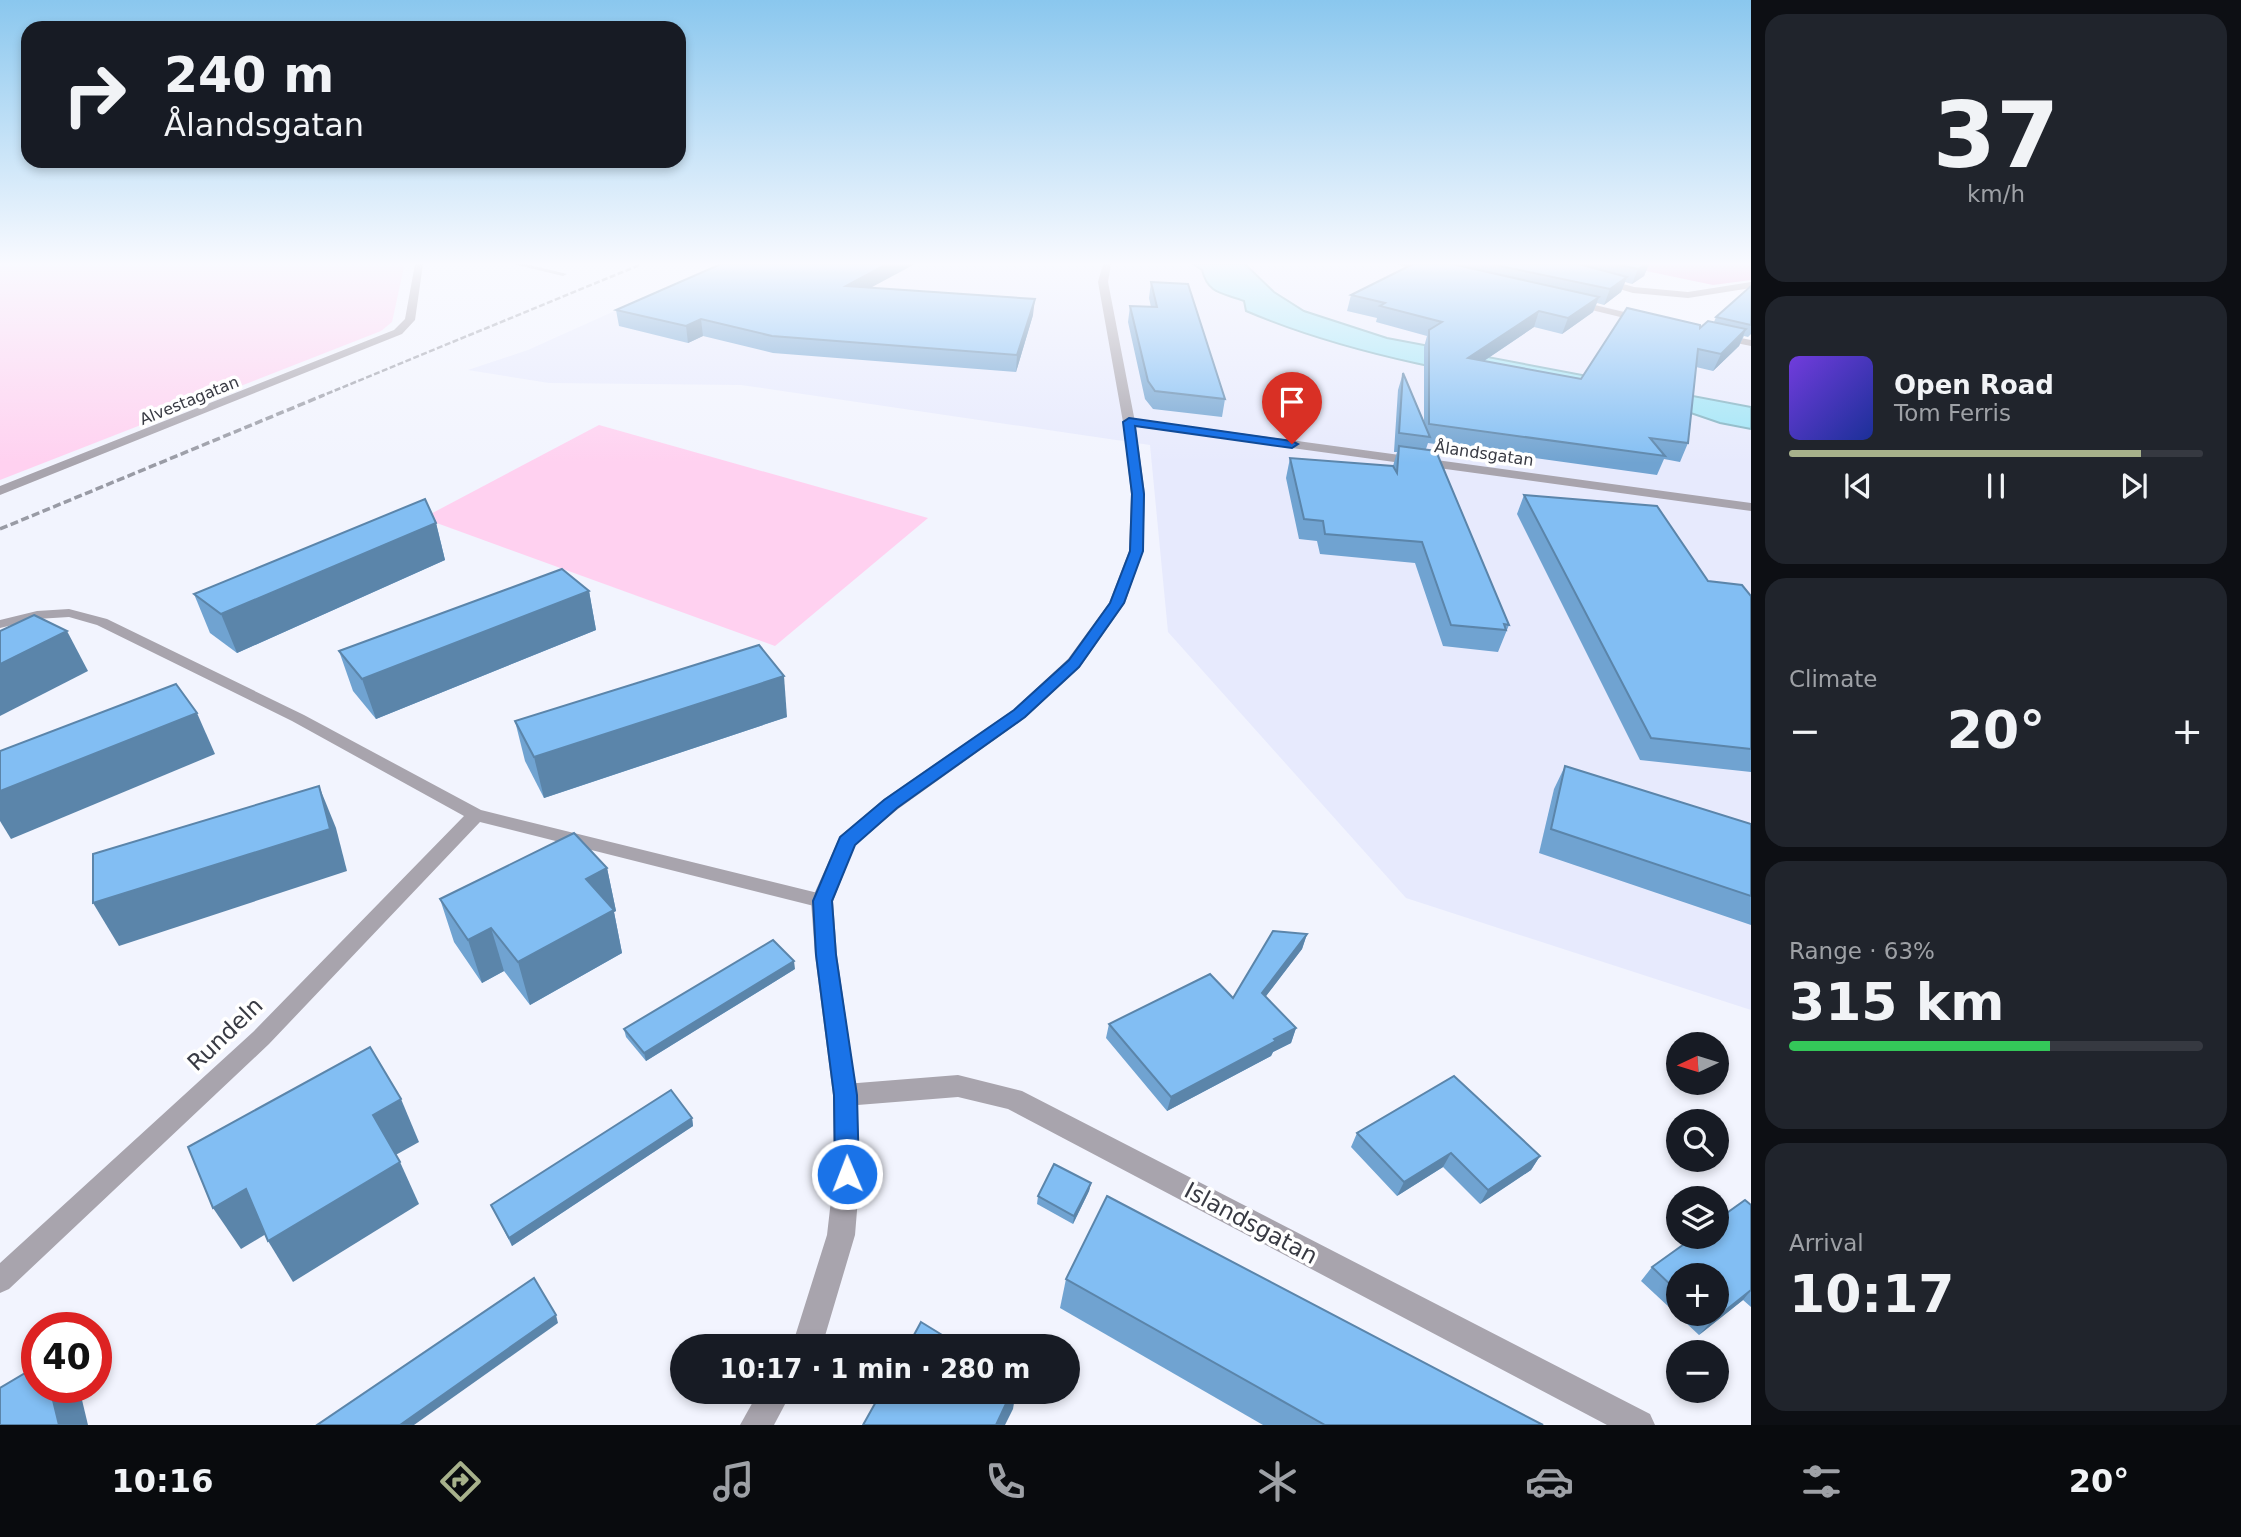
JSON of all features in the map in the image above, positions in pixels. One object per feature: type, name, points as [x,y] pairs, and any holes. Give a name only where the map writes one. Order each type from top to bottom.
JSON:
[{"type":"street","name":"Alvestagatan","points":[[0,491],[400,330]]},
{"type":"street","points":[[811,1334],[841,1235],[847,1174],[845,1095],[826,955],[822,901],[847,841],[891,804],[1019,714],[1074,663],[1117,603],[1136,551],[1138,494],[1129,422],[1112,330]]},
{"type":"street","points":[[1714,336],[1751,343]]},
{"type":"street","name":"Ålandsgatan","points":[[1129,422],[1751,507]]},
{"type":"street","name":"Islandsgatan","points":[[845,1095],[958,1086],[1013,1099],[1639,1425]]},
{"type":"street","points":[[755,1425],[769,1404]]},
{"type":"lane","points":[[0,624],[37,615],[69,613],[102,622],[298,718],[476,815],[822,901]]},
{"type":"lane","name":"Rundeln","points":[[0,1280],[261,1038],[476,815]]},
{"type":"shaded area","points":[[0,330],[382,330],[381,331],[0,480]]},
{"type":"shaded area","points":[[571,330],[1709,330],[1751,340],[1751,1010],[1406,898],[1168,632],[1150,445],[741,385],[549,383],[468,370],[528,350]]},
{"type":"shaded area","points":[[599,425],[928,518],[775,646],[423,518]]},
{"type":"water","points":[[1364,330],[1387,338],[1751,407],[1751,429],[1720,423],[1682,410],[1516,383],[1405,361],[1297,331]]},
{"type":"building","points":[[749,330],[1025,330],[1017,355],[772,336]]},
{"type":"building","points":[[1136,330],[1203,330],[1225,399],[1155,391],[1148,381]]},
{"type":"building","points":[[1429,330],[1510,330],[1468,358],[1581,379],[1612,330],[1744,330],[1721,354],[1698,349],[1688,443],[1650,438],[1665,456],[1429,424]]},
{"type":"building","points":[[1403,373],[1430,437],[1399,433]]},
{"type":"building","points":[[1399,446],[1436,451],[1509,625],[1504,624],[1506,630],[1451,625],[1422,542],[1325,534],[1323,521],[1304,519],[1290,458],[1393,466],[1397,473]]},
{"type":"building","points":[[1524,495],[1657,506],[1708,581],[1742,585],[1751,596],[1751,749],[1651,738]]},
{"type":"building","points":[[425,499],[436,523],[221,614],[194,594]]},
{"type":"building","points":[[562,569],[589,591],[362,679],[339,651]]},
{"type":"building","points":[[34,615],[67,631],[0,664],[0,631]]},
{"type":"building","points":[[759,645],[784,676],[534,757],[515,721]]},
{"type":"building","points":[[176,684],[197,713],[0,791],[0,751]]},
{"type":"building","points":[[1565,766],[1751,824],[1751,896],[1551,829]]},
{"type":"building","points":[[319,786],[330,829],[93,903],[93,854]]},
{"type":"building","points":[[574,833],[607,868],[586,879],[614,910],[518,962],[491,928],[468,940],[440,899]]},
{"type":"building","points":[[1273,931],[1307,934],[1262,993],[1296,1028],[1171,1097],[1109,1024],[1210,974],[1233,998]]},
{"type":"building","points":[[773,940],[794,961],[644,1053],[624,1029]]},
{"type":"building","points":[[370,1047],[401,1099],[373,1115],[400,1162],[268,1241],[246,1189],[213,1208],[188,1147]]},
{"type":"building","points":[[1454,1076],[1540,1156],[1488,1190],[1451,1153],[1404,1182],[1357,1133]]},
{"type":"building","points":[[671,1090],[692,1118],[509,1238],[491,1205]]},
{"type":"building","points":[[1054,1164],[1091,1183],[1074,1216],[1038,1196]]},
{"type":"building","points":[[1107,1196],[1543,1425],[1325,1425],[1066,1279]]},
{"type":"building","points":[[1745,1200],[1751,1205],[1751,1290],[1729,1308],[1729,1263],[1666,1263],[1666,1280],[1652,1267],[1677,1249],[1729,1249],[1729,1211]]},
{"type":"building","points":[[534,1278],[556,1315],[400,1425],[317,1425]]},
{"type":"building","points":[[921,1322],[940,1334],[914,1334]]},
{"type":"building","points":[[21,1376],[21,1403],[54,1403],[59,1425],[0,1425],[0,1388]]},
{"type":"building","points":[[875,1404],[1006,1404],[996,1425],[863,1425]]},
{"type":"railway","points":[[319,397],[480,330]]},
{"type":"railway","points":[[0,529],[324,395]]},
{"type":"route","points":[[847,1174],[845,1095],[826,955],[822,901],[847,841],[891,804],[1019,714],[1074,663],[1117,603],[1136,551],[1138,494],[1129,422],[1292,444]]}]
